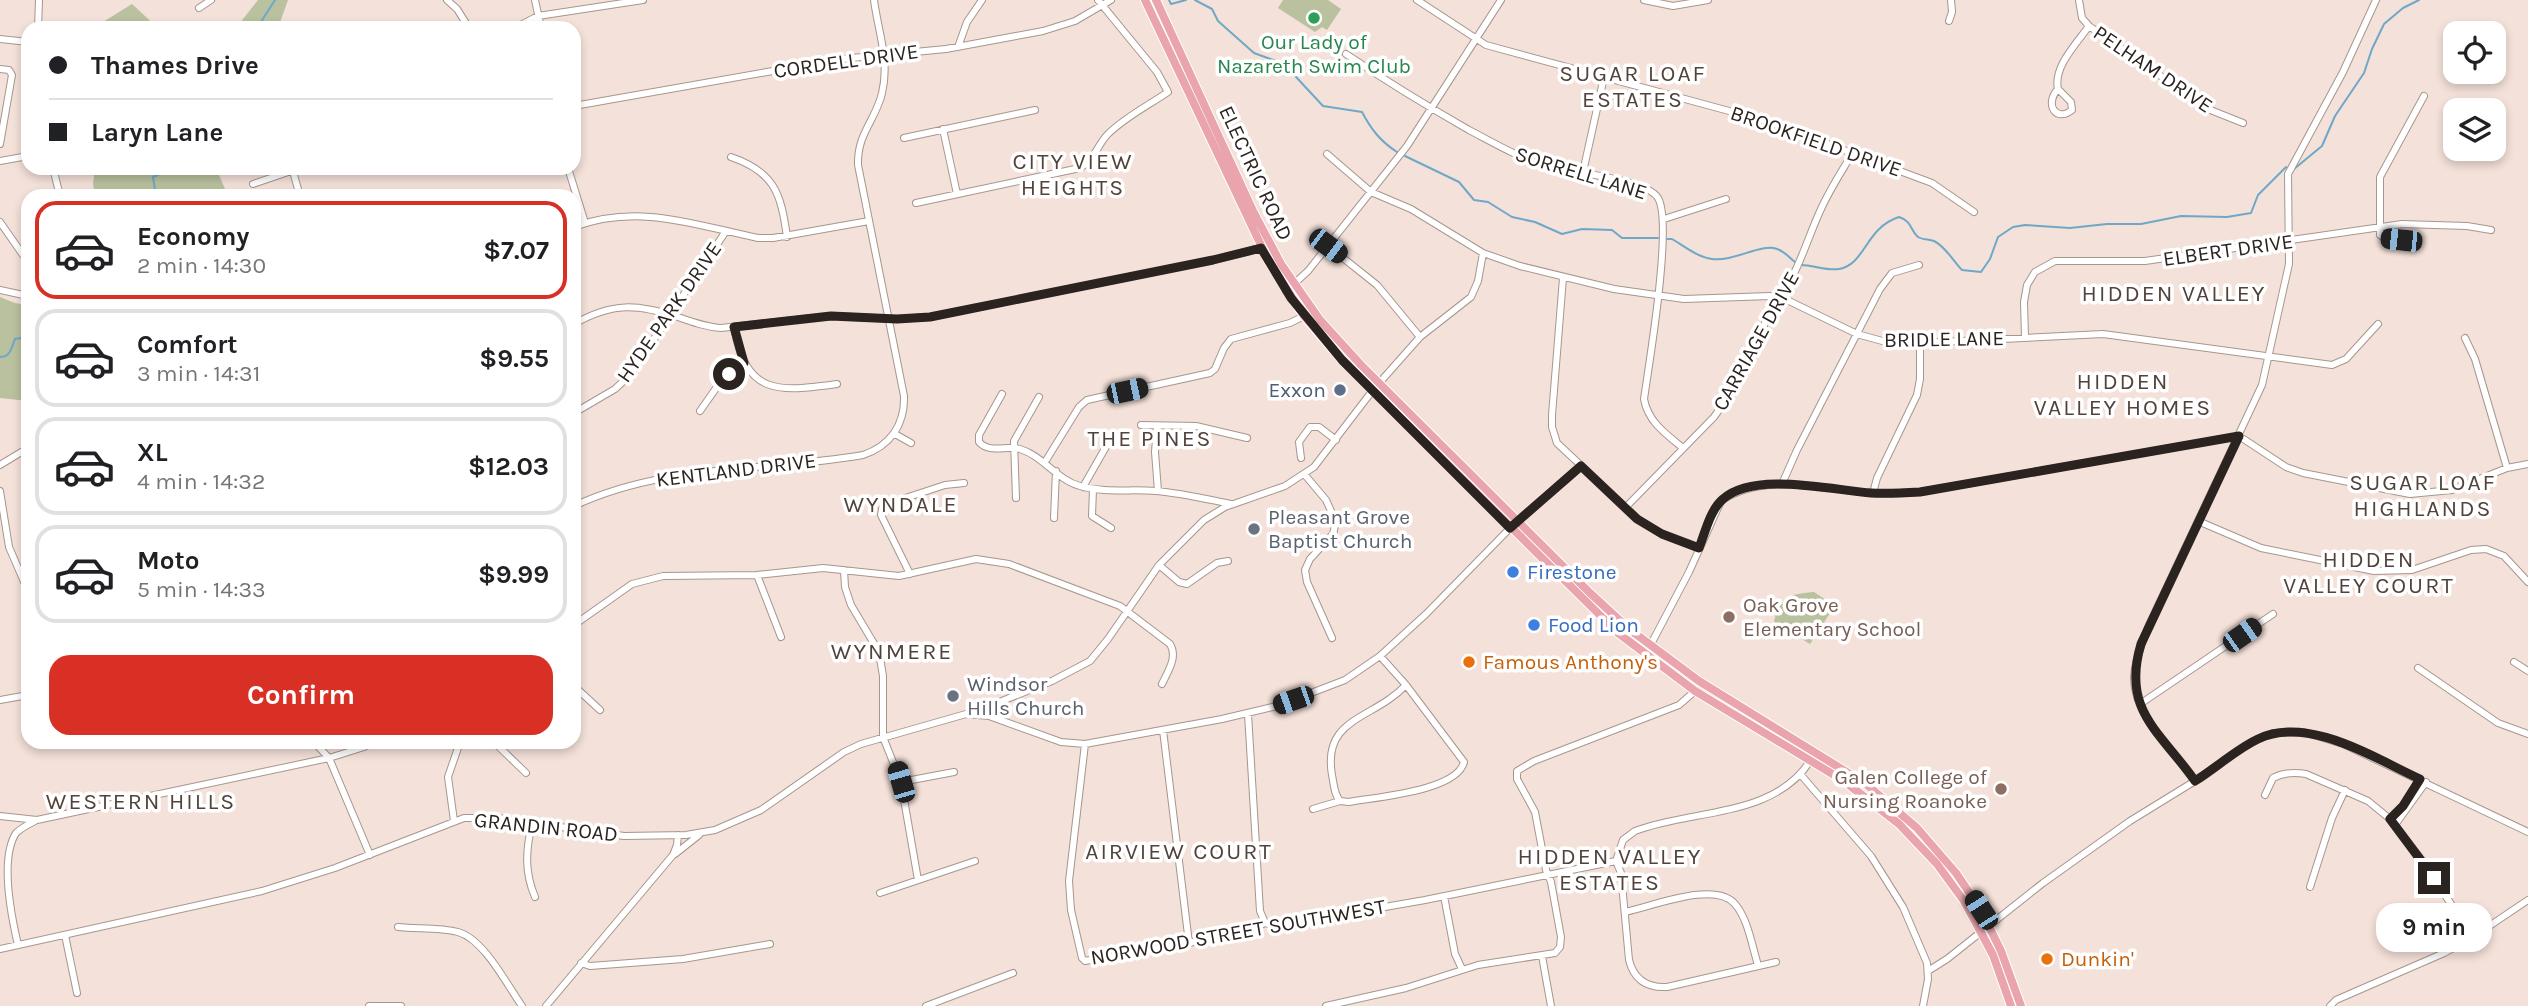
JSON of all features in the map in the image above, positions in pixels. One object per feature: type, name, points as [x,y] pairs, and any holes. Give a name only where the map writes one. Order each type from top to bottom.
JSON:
[{"type":"main road","name":"ELECTRIC ROAD","points":[[1145,0],[1261,248],[1290,288],[1376,387]]},
{"type":"main road","name":"ELECTRIC ROAD","points":[[1156,0],[1304,316],[1342,360],[1404,408],[1513,525]]},
{"type":"main road","points":[[1376,387],[1584,601],[1644,654],[1695,691],[1865,796],[1911,836],[1949,880],[1982,932],[2011,1006]]},
{"type":"main road","points":[[1513,525],[1650,646],[1699,681],[1866,784],[1917,828],[1956,873],[1989,924],[2021,1006]]},
{"type":"street","points":[[38,21],[39,0]]},
{"type":"street","points":[[199,8],[211,0]]},
{"type":"street","points":[[447,0],[465,21]]},
{"type":"street","points":[[535,0],[539,21]]},
{"type":"street","points":[[528,21],[538,16],[643,0]]},
{"type":"street","points":[[874,0],[884,53],[883,91],[864,130],[858,155],[904,396],[903,412],[895,434],[911,443]]},
{"type":"street","points":[[958,47],[967,22],[982,0]]},
{"type":"street","name":"CORDELL DRIVE","points":[[581,105],[772,71],[884,53],[958,47],[1058,28],[1075,22],[1100,3],[1111,0]]},
{"type":"street","name":"BROOKFIELD DRIVE","points":[[1417,0],[1476,38],[1499,49],[1766,121],[1932,183],[1973,212]]},
{"type":"street","points":[[1290,288],[1328,246],[1407,146],[1501,0]]},
{"type":"street","points":[[1644,0],[1673,6],[1708,0]]},
{"type":"street","points":[[1949,21],[1952,12],[1951,0]]},
{"type":"street","name":"PELHAM DRIVE","points":[[2079,0],[2080,14],[2090,26],[2208,109],[2243,123]]},
{"type":"street","points":[[2195,781],[2154,728],[2140,704],[2134,678],[2141,644],[2262,385],[2287,274],[2287,183],[2290,167],[2347,64],[2375,0]]},
{"type":"street","points":[[916,203],[1069,171],[1085,165],[1112,131],[1168,92],[1157,72],[1100,3]]},
{"type":"street","points":[[2057,89],[2056,82],[2062,65],[2090,26]]},
{"type":"street","points":[[0,39],[21,41]]},
{"type":"street","name":"SORRELL LANE","points":[[1346,54],[1431,108],[1514,154],[1554,168],[1583,172],[1643,187],[1657,197],[1664,219],[1658,296],[1644,399],[1646,411],[1652,421],[1683,449]]},
{"type":"street","points":[[0,69],[9,70],[12,75],[0,145]]},
{"type":"street","points":[[1583,172],[1604,77]]},
{"type":"street","points":[[2416,242],[2380,235],[2380,177],[2424,96]]},
{"type":"street","points":[[904,138],[1035,110]]},
{"type":"street","points":[[943,129],[957,194]]},
{"type":"street","name":"CARRIAGE DRIVE","points":[[1626,507],[1683,449],[1725,402],[1736,385],[1773,306],[1781,298],[1802,257],[1821,207],[1853,152]]},
{"type":"street","name":"BRIDLE LANE","points":[[1327,154],[1371,191],[1411,209],[1483,254],[1563,278],[1658,296],[1684,299],[1758,295],[1781,298],[1857,334],[1886,342],[1920,343],[2102,334],[2270,355],[2325,365],[2346,359],[2378,324]]},
{"type":"street","points":[[0,161],[21,157]]},
{"type":"street","points":[[731,157],[750,164],[771,181],[782,207],[787,237]]},
{"type":"street","points":[[253,184],[278,175]]},
{"type":"street","points":[[1664,219],[1726,199]]},
{"type":"street","points":[[581,210],[585,223]]},
{"type":"street","points":[[581,224],[618,217],[669,217],[758,238],[787,237],[869,221]]},
{"type":"street","points":[[0,222],[21,251]]},
{"type":"street","name":"ELBERT DRIVE","points":[[2025,337],[2024,302],[2027,285],[2035,272],[2047,264],[2063,260],[2145,261],[2419,224],[2491,230]]},
{"type":"street","name":"HYDE PARK DRIVE","points":[[581,409],[624,382],[726,231]]},
{"type":"street","points":[[1328,246],[1377,285],[1420,337]]},
{"type":"street","points":[[581,320],[600,311],[621,307],[638,307],[713,327],[831,316],[917,319],[957,313],[1261,248]]},
{"type":"street","points":[[966,714],[1070,673],[1090,661],[1159,565],[1205,520],[1233,504],[1285,486],[1305,475],[1420,337],[1471,297],[1478,281],[1483,254]]},
{"type":"street","points":[[1782,484],[1797,450],[1888,277],[1896,271],[1919,265]]},
{"type":"street","points":[[1563,278],[1552,427],[1557,443],[1637,519],[1662,534],[1699,548]]},
{"type":"street","points":[[0,290],[21,294]]},
{"type":"street","points":[[1045,462],[1075,413],[1087,400],[1210,373],[1215,369],[1231,339],[1290,323],[1304,316]]},
{"type":"street","points":[[734,327],[744,363],[757,379],[777,387],[798,389],[836,384]]},
{"type":"street","points":[[2465,338],[2475,359],[2507,468]]},
{"type":"street","points":[[1873,493],[1882,466],[1917,396],[1920,343]]},
{"type":"street","points":[[700,411],[719,384],[744,363]]},
{"type":"street","points":[[1002,394],[979,435],[979,442],[989,449],[1013,448],[1024,451],[1083,487],[1158,491],[1233,504]]},
{"type":"street","points":[[1016,498],[1016,457],[1013,448],[1016,436],[1039,397]]},
{"type":"street","points":[[1141,425],[1206,427],[1247,438]]},
{"type":"street","points":[[1157,426],[1155,452],[1158,491]]},
{"type":"street","points":[[1301,458],[1299,442],[1310,427],[1318,427],[1336,440]]},
{"type":"street","name":"KENTLAND DRIVE","points":[[581,504],[640,483],[683,474],[863,455],[885,444],[895,434]]},
{"type":"street","points":[[1083,487],[1111,438],[1119,436],[1123,445]]},
{"type":"street","points":[[1644,654],[1667,617],[1721,500],[1742,489],[1782,484],[1873,493],[1936,490],[2239,436],[2286,467],[2303,473],[2398,492],[2422,494],[2452,490],[2507,468],[2528,464]]},
{"type":"street","points":[[0,466],[21,452]]},
{"type":"street","points":[[966,714],[989,716],[1061,742],[1085,744],[1248,714],[1329,687],[1380,656],[1426,614],[1513,525],[1581,466]]},
{"type":"street","points":[[1054,518],[1056,471]]},
{"type":"street","points":[[1305,475],[1326,500],[1336,522],[1333,534],[1310,559],[1305,570],[1307,582],[1332,638]]},
{"type":"street","points":[[910,574],[881,515],[882,509],[887,504],[945,485],[964,483]]},
{"type":"street","points":[[1093,489],[1093,516],[1111,528]]},
{"type":"street","points":[[0,491],[9,547],[21,575]]},
{"type":"street","points":[[2198,521],[2261,548],[2374,571],[2412,570],[2471,550],[2486,549],[2504,556],[2528,582]]},
{"type":"street","points":[[581,620],[625,588],[652,578],[757,575],[810,568],[899,576],[964,561],[988,559],[1009,564],[1120,606],[1172,646],[1173,660],[1163,684]]},
{"type":"street","points":[[1159,565],[1179,582],[1187,584],[1217,563],[1228,561]]},
{"type":"street","points":[[844,570],[848,596],[874,642],[881,664],[883,737],[901,782],[918,880]]},
{"type":"street","points":[[757,575],[781,637]]},
{"type":"street","points":[[2140,704],[2273,614]]},
{"type":"street","points":[[1313,809],[1340,801],[1349,802],[1436,785],[1457,775],[1464,762],[1406,685],[1380,656]]},
{"type":"street","points":[[2514,662],[2528,671]]},
{"type":"street","points":[[2418,668],[2498,723],[2528,734]]},
{"type":"street","points":[[1340,801],[1335,794],[1329,757],[1335,738],[1344,728],[1393,697],[1406,685]]},
{"type":"street","points":[[1326,1006],[1406,988],[1462,969],[1555,953],[1561,942],[1535,811],[1516,777],[1520,768],[1679,705],[1695,691]]},
{"type":"street","points":[[581,692],[600,709]]},
{"type":"street","points":[[0,700],[21,696]]},
{"type":"street","points":[[989,716],[993,707],[1000,702]]},
{"type":"street","name":"GRANDIN ROAD","points":[[0,949],[262,891],[369,855],[454,821],[480,817],[608,835],[701,833],[741,820],[769,805],[844,752],[861,744],[966,714]]},
{"type":"street","points":[[1248,714],[1260,911],[1265,923]]},
{"type":"street","points":[[1163,730],[1189,943]]},
{"type":"street","points":[[1928,971],[2130,821],[2259,739],[2274,733],[2293,731],[2329,738],[2528,832]]},
{"type":"street","name":"NORWOOD STREET SOUTHWEST","points":[[1085,744],[1069,881],[1071,910],[1085,961],[1189,943],[1265,923],[1276,926],[1616,861]]},
{"type":"street","points":[[1776,962],[1667,987],[1647,985],[1637,977],[1631,966],[1621,873],[1616,861],[1623,840],[1635,831],[1753,802],[1786,788],[1801,775],[1810,761],[1805,744]]},
{"type":"street","points":[[320,749],[328,758],[369,855]]},
{"type":"street","points":[[0,816],[37,820],[328,758],[357,749]]},
{"type":"street","points":[[454,821],[448,777],[458,749]]},
{"type":"street","points":[[501,749],[526,773]]},
{"type":"street","points":[[901,782],[954,772]]},
{"type":"street","points":[[2265,795],[2273,778],[2286,773],[2306,774],[2368,802],[2393,822],[2473,937]]},
{"type":"street","points":[[1801,775],[1871,856],[1888,880],[1918,938],[1928,971],[1923,1006]]},
{"type":"street","points":[[2393,822],[2423,781]]},
{"type":"street","points":[[2310,887],[2344,790]]},
{"type":"street","points":[[18,945],[6,890],[4,860],[16,833],[37,820]]},
{"type":"street","points":[[531,823],[526,869],[535,897]]},
{"type":"street","points":[[545,1006],[673,855],[701,833]]},
{"type":"street","points":[[673,855],[678,835]]},
{"type":"street","points":[[880,893],[975,861]]},
{"type":"street","points":[[1625,912],[1695,895],[1710,893],[1726,897],[1741,913],[1758,965]]},
{"type":"street","points":[[1444,896],[1455,954],[1462,969]]},
{"type":"street","points":[[2330,1006],[2336,1000],[2444,953],[2528,900]]},
{"type":"street","points":[[398,927],[454,931],[471,938],[485,952],[522,1006]]},
{"type":"street","points":[[65,935],[77,993]]},
{"type":"street","points":[[581,963],[590,966],[671,960],[770,944]]},
{"type":"street","points":[[1542,956],[1551,1006]]},
{"type":"street","points":[[926,1006],[1013,973]]},
{"type":"street","points":[[369,1006],[401,1006]]},
{"type":"green space","points":[[258,0],[288,0],[280,21],[242,21]]},
{"type":"green space","name":"Our Lady of Nazareth Swim Club","points":[[1283,0],[1328,0],[1341,9],[1327,30],[1322,27],[1315,32],[1278,8]]},
{"type":"green space","points":[[132,4],[150,21],[105,21]]},
{"type":"green space","points":[[94,175],[219,175],[225,189],[94,189]]},
{"type":"green space","points":[[0,297],[21,304],[21,400],[0,398]]},
{"type":"green space","points":[[1814,592],[1826,600],[1832,610],[1810,644],[1774,622],[1779,607],[1787,598]]},
{"type":"waterway","points":[[262,21],[275,0]]},
{"type":"waterway","points":[[1169,0],[1171,4],[1186,0]]},
{"type":"waterway","points":[[1195,0],[1212,9],[1218,21],[1254,53],[1284,64],[1323,106],[1362,112],[1376,134],[1397,152]]},
{"type":"waterway","points":[[2294,169],[2322,146],[2335,116],[2364,73],[2384,24],[2403,8],[2419,0]]},
{"type":"waterway","points":[[1405,156],[1459,182],[1474,200],[1488,202],[1512,217],[1535,222],[1562,234],[1582,229],[1612,230],[1622,238],[1658,238]]},
{"type":"waterway","points":[[1801,265],[1834,269],[1848,266],[1879,229],[1899,217],[1906,221],[1918,237],[1934,241],[1942,247],[1962,270],[1981,272],[1990,259],[1998,237],[2013,227],[2025,225],[2070,228],[2141,224],[2181,216],[2227,217],[2251,213],[2258,195],[2286,167]]},
{"type":"waterway","points":[[155,189],[153,177],[157,175]]},
{"type":"waterway","points":[[1667,239],[1672,239],[1706,258],[1729,258],[1771,248],[1782,251],[1795,262]]},
{"type":"waterway","points":[[0,357],[9,354],[15,339],[21,338]]},
{"type":"place","name":"Our Lady of Nazareth Swim Club","points":[[1314,18]]},
{"type":"place","name":"Exxon","points":[[1340,390]]},
{"type":"place","name":"Pleasant Grove Baptist Church","points":[[1254,529]]},
{"type":"place","name":"Firestone","points":[[1513,572]]},
{"type":"place","name":"Oak Grove Elementary School","points":[[1729,617]]},
{"type":"place","name":"Food Lion","points":[[1534,625]]},
{"type":"place","name":"Famous Anthony's","points":[[1469,662]]},
{"type":"place","name":"Windsor Hills Church","points":[[953,696]]},
{"type":"place","name":"Galen College of Nursing Roanoke","points":[[2001,789]]},
{"type":"place","name":"Dunkin'","points":[[2047,959]]},
{"type":"district","name":"SUGAR LOAF ESTATES","points":[[1633,86]]},
{"type":"district","name":"CITY VIEW HEIGHTS","points":[[1073,174]]},
{"type":"district","name":"HIDDEN VALLEY","points":[[2174,293]]},
{"type":"district","name":"HIDDEN VALLEY HOMES","points":[[2123,394]]},
{"type":"district","name":"THE PINES","points":[[1150,438]]},
{"type":"district","name":"SUGAR LOAF HIGHLANDS","points":[[2423,495]]},
{"type":"district","name":"WYNDALE","points":[[901,504]]},
{"type":"district","name":"HIDDEN VALLEY COURT","points":[[2369,572]]},
{"type":"district","name":"WYNMERE","points":[[892,651]]},
{"type":"district","name":"WESTERN HILLS","points":[[141,801]]},
{"type":"district","name":"AIRVIEW COURT","points":[[1179,851]]},
{"type":"district","name":"HIDDEN VALLEY ESTATES","points":[[1610,869]]},
{"type":"route","points":[[729,374],[744,363],[734,327],[831,316],[917,319],[1261,248],[1304,316],[1342,360],[1510,528],[1581,466],[1637,519],[1662,534],[1699,548],[1721,500],[1742,489],[1782,484],[1873,493],[1920,492],[2239,436],[2141,644],[2134,678],[2140,704],[2154,728],[2195,781],[2253,741],[2274,733],[2293,731],[2329,738],[2420,779],[2403,806],[2390,819],[2434,878]]}]
